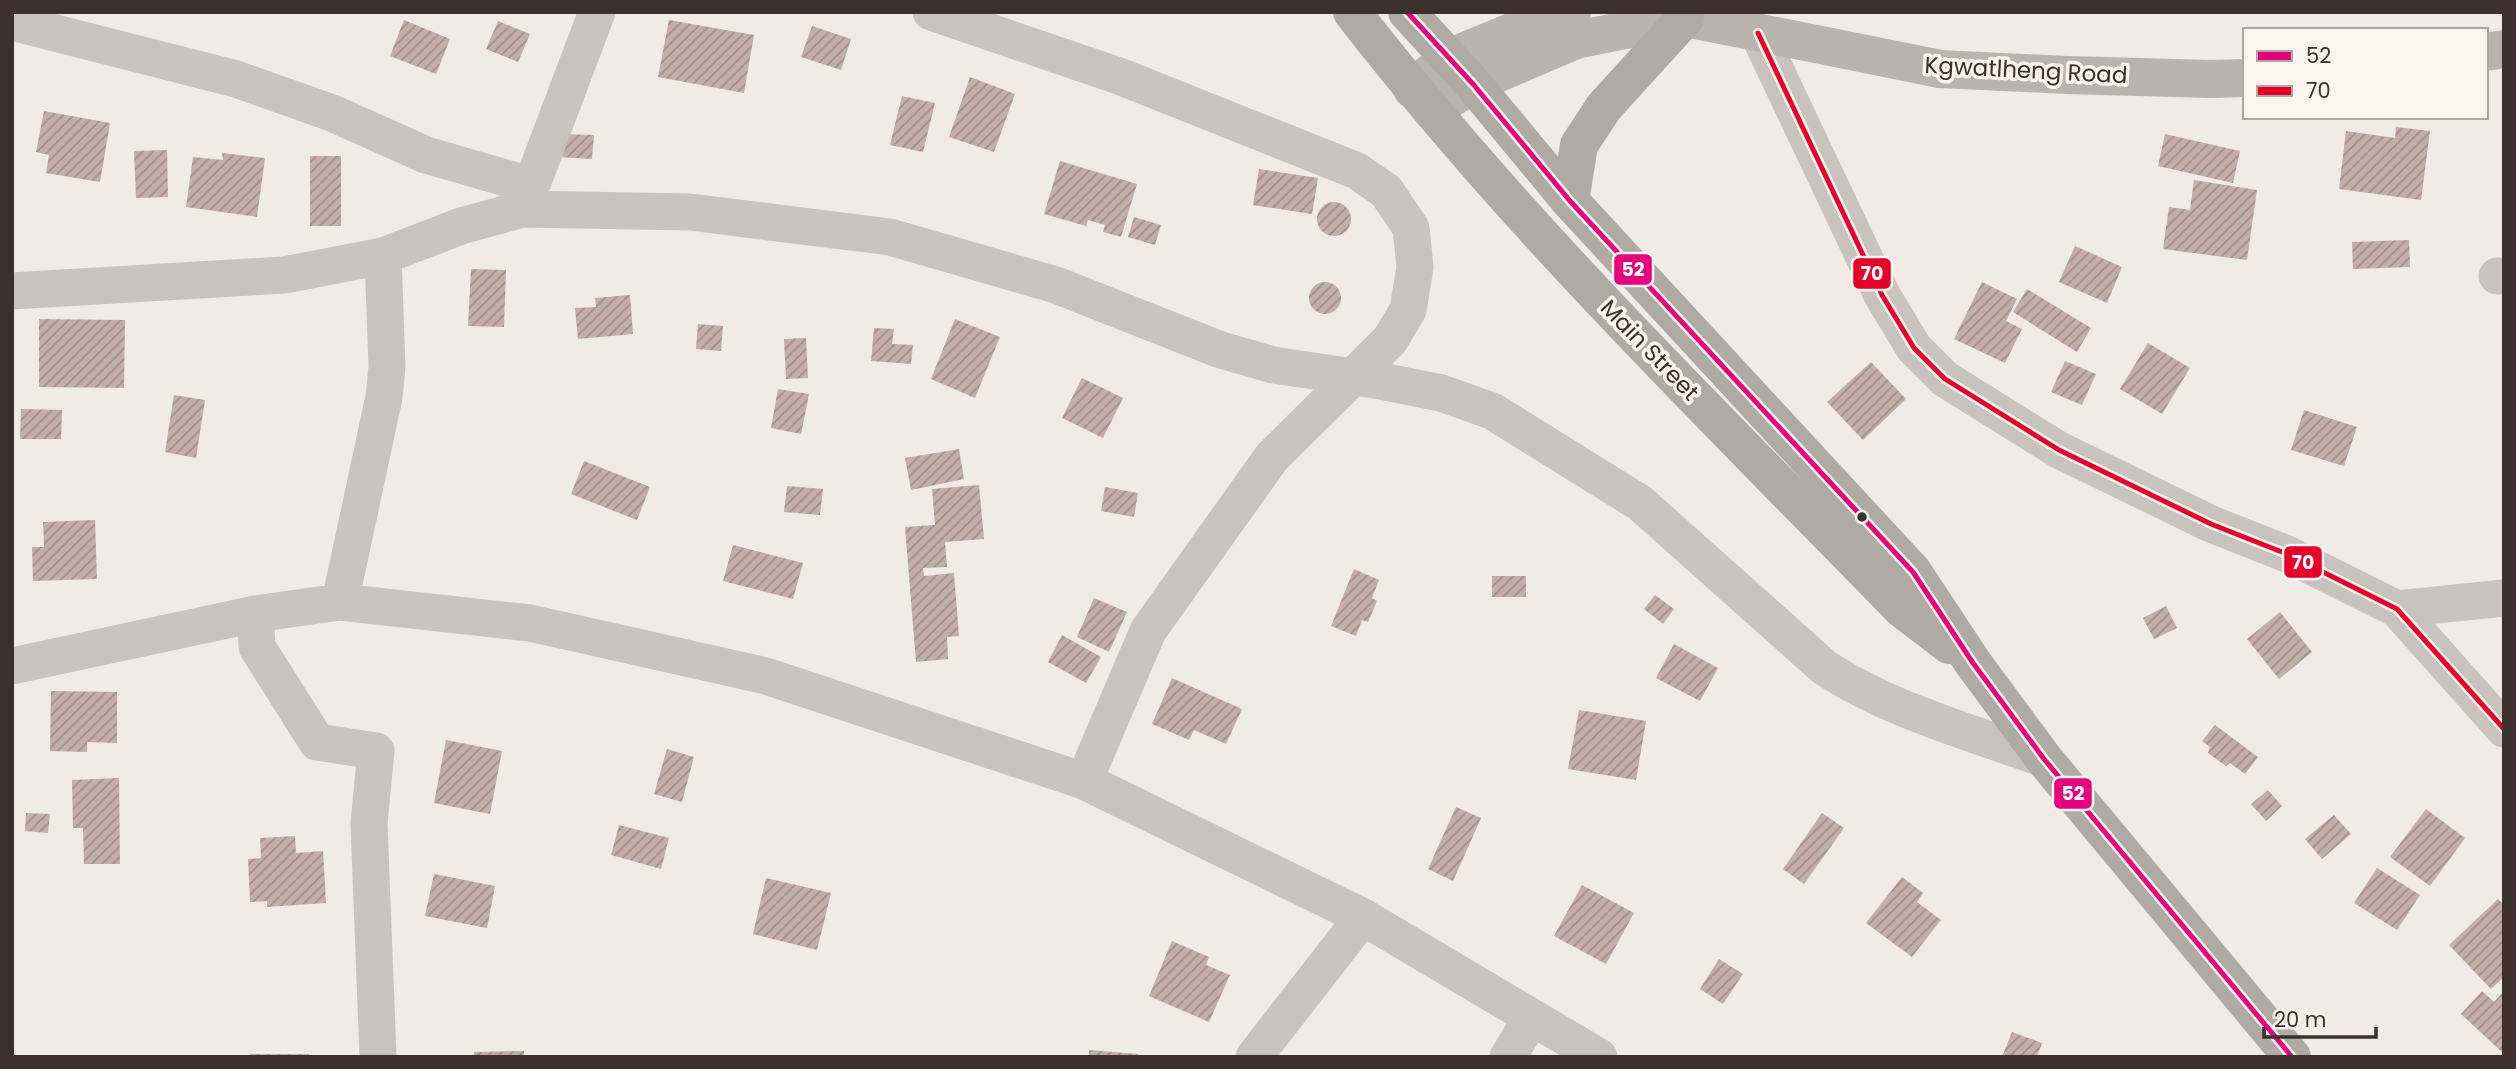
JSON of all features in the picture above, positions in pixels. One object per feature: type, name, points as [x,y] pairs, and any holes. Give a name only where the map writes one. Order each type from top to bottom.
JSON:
[{"type":"highway","name":"Main Street","points":[[1352,12],[1422,100],[1554,250],[1893,599],[1973,663]]},
{"type":"highway","name":"Main Street","points":[[1408,12],[1570,201],[1913,572],[1973,663],[2044,759],[2291,1057]]},
{"type":"highway","points":[[1570,201],[1579,145],[1592,122],[1671,15]]},
{"type":"street","points":[[12,291],[284,275],[383,256],[526,197],[597,12]]},
{"type":"street","points":[[931,12],[1119,76],[1357,171],[1387,191],[1411,228],[1415,267],[1408,310],[1390,340],[1272,457],[1149,631],[1083,781]]},
{"type":"street","name":"Kgwatlheng Road","points":[[1422,100],[1533,23],[1572,12]]},
{"type":"street","name":"Kgwatlheng Road","points":[[1461,71],[1671,15],[1940,69],[2067,75],[2243,78]]},
{"type":"street","points":[[12,22],[236,79],[332,113],[526,197],[690,212],[890,237],[1056,285],[1218,349],[1273,365],[1441,393],[1492,411],[1640,503],[1824,667],[1850,685],[2044,759]]},
{"type":"street","points":[[1758,33],[1882,295],[1914,348],[1945,379],[2059,450],[2211,524],[2287,554],[2397,609],[2504,729]]},
{"type":"street","points":[[340,602],[384,397],[387,367],[383,256]]},
{"type":"street","points":[[2397,609],[2504,598]]},
{"type":"street","points":[[12,666],[255,614],[340,602],[530,623],[766,676],[1083,781],[1363,917],[1599,1057]]},
{"type":"street","points":[[255,614],[257,648],[317,742],[376,751],[369,823],[378,1057]]},
{"type":"street","points":[[1255,1057],[1363,917]]},
{"type":"street","points":[[1508,1057],[1532,1017]]},
{"type":"building","points":[[404,20],[450,39],[436,74],[390,56]]},
{"type":"building","points":[[669,20],[754,35],[744,93],[658,77]]},
{"type":"building","points":[[498,21],[530,34],[518,62],[486,49]]},
{"type":"building","points":[[812,26],[851,39],[841,70],[801,57]]},
{"type":"building","points":[[970,77],[1015,94],[994,152],[949,137]]},
{"type":"building","points":[[902,96],[935,103],[923,152],[890,145]]},
{"type":"building","points":[[44,111],[110,123],[100,182],[46,173],[49,155],[36,152]]},
{"type":"building","points":[[2396,127],[2430,131],[2421,200],[2339,189],[2346,131],[2395,138]]},
{"type":"building","points":[[563,134],[594,135],[592,159],[556,157]]},
{"type":"building","points":[[2165,134],[2240,151],[2233,183],[2158,166]]},
{"type":"building","points":[[167,150],[168,197],[136,198],[134,151]]},
{"type":"building","points":[[222,153],[265,158],[257,217],[186,207],[193,157],[223,160]]},
{"type":"building","points":[[310,156],[341,156],[341,226],[310,226]]},
{"type":"building","points":[[1060,161],[1137,184],[1121,237],[1103,232],[1105,225],[1088,220],[1086,226],[1044,214]]},
{"type":"building","points":[[1259,169],[1318,178],[1312,214],[1253,205]]},
{"type":"building","points":[[2194,180],[2257,190],[2247,260],[2163,249],[2169,207],[2190,210]]},
{"type":"building","points":[[1334,202],[1346,207],[1351,219],[1346,231],[1334,236],[1322,231],[1317,219],[1322,207]]},
{"type":"building","points":[[1134,217],[1161,225],[1155,245],[1128,237]]},
{"type":"building","points":[[2409,240],[2410,267],[2353,269],[2352,242]]},
{"type":"building","points":[[2075,246],[2122,267],[2107,303],[2059,282]]},
{"type":"building","points":[[471,269],[506,270],[504,327],[468,326]]},
{"type":"building","points":[[1325,282],[1336,287],[1341,298],[1336,309],[1325,314],[1314,309],[1309,298],[1314,287]]},
{"type":"building","points":[[1982,282],[2017,299],[2006,321],[2022,329],[2005,363],[1954,339]]},
{"type":"building","points":[[2027,289],[2091,328],[2077,352],[2013,312]]},
{"type":"building","points":[[630,295],[633,334],[578,339],[575,308],[596,307],[595,298]]},
{"type":"building","points":[[39,319],[125,320],[124,388],[39,387]]},
{"type":"building","points":[[955,319],[1000,337],[975,398],[931,379]]},
{"type":"building","points":[[698,324],[723,326],[721,351],[696,349]]},
{"type":"building","points":[[874,328],[894,329],[892,344],[913,345],[911,364],[871,361]]},
{"type":"building","points":[[806,338],[808,378],[786,379],[784,339]]},
{"type":"building","points":[[2148,343],[2190,368],[2162,414],[2120,389]]},
{"type":"building","points":[[2065,361],[2096,374],[2082,405],[2051,392]]},
{"type":"building","points":[[1871,362],[1906,399],[1863,440],[1827,402]]},
{"type":"building","points":[[1082,378],[1123,398],[1103,438],[1062,418]]},
{"type":"building","points":[[778,389],[809,394],[801,434],[771,428]]},
{"type":"building","points":[[174,395],[205,400],[196,458],[165,452]]},
{"type":"building","points":[[21,409],[62,410],[61,439],[20,439]]},
{"type":"building","points":[[2304,410],[2357,427],[2344,466],[2291,450]]},
{"type":"building","points":[[959,449],[964,479],[911,490],[905,458]]},
{"type":"building","points":[[584,461],[650,487],[637,520],[571,494]]},
{"type":"building","points":[[979,485],[984,539],[945,542],[947,567],[923,568],[924,576],[954,573],[959,636],[947,637],[948,659],[916,662],[905,527],[935,525],[932,489]]},
{"type":"building","points":[[787,486],[823,489],[820,515],[784,512]]},
{"type":"building","points":[[1105,487],[1138,493],[1134,517],[1101,511]]},
{"type":"building","points":[[95,520],[97,579],[33,581],[32,547],[44,547],[43,522]]},
{"type":"building","points":[[733,545],[803,563],[793,599],[723,581]]},
{"type":"building","points":[[1354,569],[1379,580],[1372,598],[1377,601],[1368,622],[1362,620],[1356,636],[1331,626]]},
{"type":"building","points":[[1492,576],[1526,576],[1526,597],[1492,597]]},
{"type":"building","points":[[1655,595],[1674,609],[1663,624],[1644,609]]},
{"type":"building","points":[[1094,598],[1127,612],[1109,652],[1077,637]]},
{"type":"building","points":[[2166,606],[2177,628],[2154,639],[2143,618]]},
{"type":"building","points":[[2280,612],[2312,652],[2279,679],[2247,639]]},
{"type":"building","points":[[1062,635],[1101,657],[1086,683],[1048,662]]},
{"type":"building","points":[[1674,644],[1718,668],[1700,701],[1656,678]]},
{"type":"building","points":[[1172,678],[1242,709],[1226,744],[1194,730],[1189,740],[1152,724]]},
{"type":"building","points":[[51,691],[117,692],[117,743],[87,742],[87,752],[50,751]]},
{"type":"building","points":[[1579,710],[1646,721],[1636,780],[1568,769]]},
{"type":"building","points":[[2215,725],[2258,757],[2245,774],[2230,763],[2226,766],[2208,753],[2210,747],[2202,741]]},
{"type":"building","points":[[446,740],[502,751],[490,814],[434,803]]},
{"type":"building","points":[[667,749],[694,757],[682,802],[654,794]]},
{"type":"building","points":[[119,778],[120,864],[84,864],[83,828],[73,828],[72,780]]},
{"type":"building","points":[[2268,790],[2282,806],[2266,821],[2251,804]]},
{"type":"building","points":[[1456,807],[1481,818],[1453,881],[1428,869]]},
{"type":"building","points":[[2426,809],[2465,838],[2430,886],[2390,857]]},
{"type":"building","points":[[26,813],[50,814],[48,833],[25,831]]},
{"type":"building","points":[[1822,813],[1844,828],[1804,884],[1783,869]]},
{"type":"building","points":[[2334,815],[2351,834],[2322,859],[2305,839]]},
{"type":"building","points":[[619,825],[669,838],[661,869],[611,855]]},
{"type":"building","points":[[295,836],[296,853],[323,851],[326,903],[267,907],[267,901],[250,902],[248,859],[261,858],[260,838]]},
{"type":"building","points":[[2377,868],[2420,895],[2397,930],[2354,903]]},
{"type":"building","points":[[434,874],[495,886],[487,928],[425,916]]},
{"type":"building","points":[[1902,877],[1923,893],[1917,902],[1941,920],[1912,957],[1866,923]]},
{"type":"building","points":[[766,878],[831,893],[817,950],[753,934]]},
{"type":"building","points":[[1582,885],[1634,913],[1606,964],[1554,936]]},
{"type":"building","points":[[2498,899],[2504,905],[2504,977],[2491,989],[2449,945]]},
{"type":"building","points":[[1172,941],[1209,957],[1206,965],[1230,975],[1209,1022],[1149,996]]},
{"type":"building","points":[[1719,959],[1743,974],[1723,1004],[1700,989]]},
{"type":"building","points":[[2482,991],[2494,1002],[2504,991],[2504,1054],[2461,1014]]},
{"type":"building","points":[[2012,1032],[2042,1043],[2037,1057],[2002,1057]]},
{"type":"building","points":[[1089,1050],[1138,1054],[1138,1057],[1089,1057]]},
{"type":"building","points":[[524,1051],[524,1057],[474,1057],[474,1052]]},
{"type":"building","points":[[250,1054],[309,1054],[309,1057],[250,1057]]},
{"type":"transit line","name":"52","points":[[1407,12],[1473,84],[1570,201],[1913,572],[1973,663],[2044,759],[2292,1057]]},
{"type":"transit line","name":"70","points":[[1758,33],[1882,295],[1914,348],[1945,379],[2059,450],[2211,524],[2287,554],[2397,609],[2504,729]]}]
